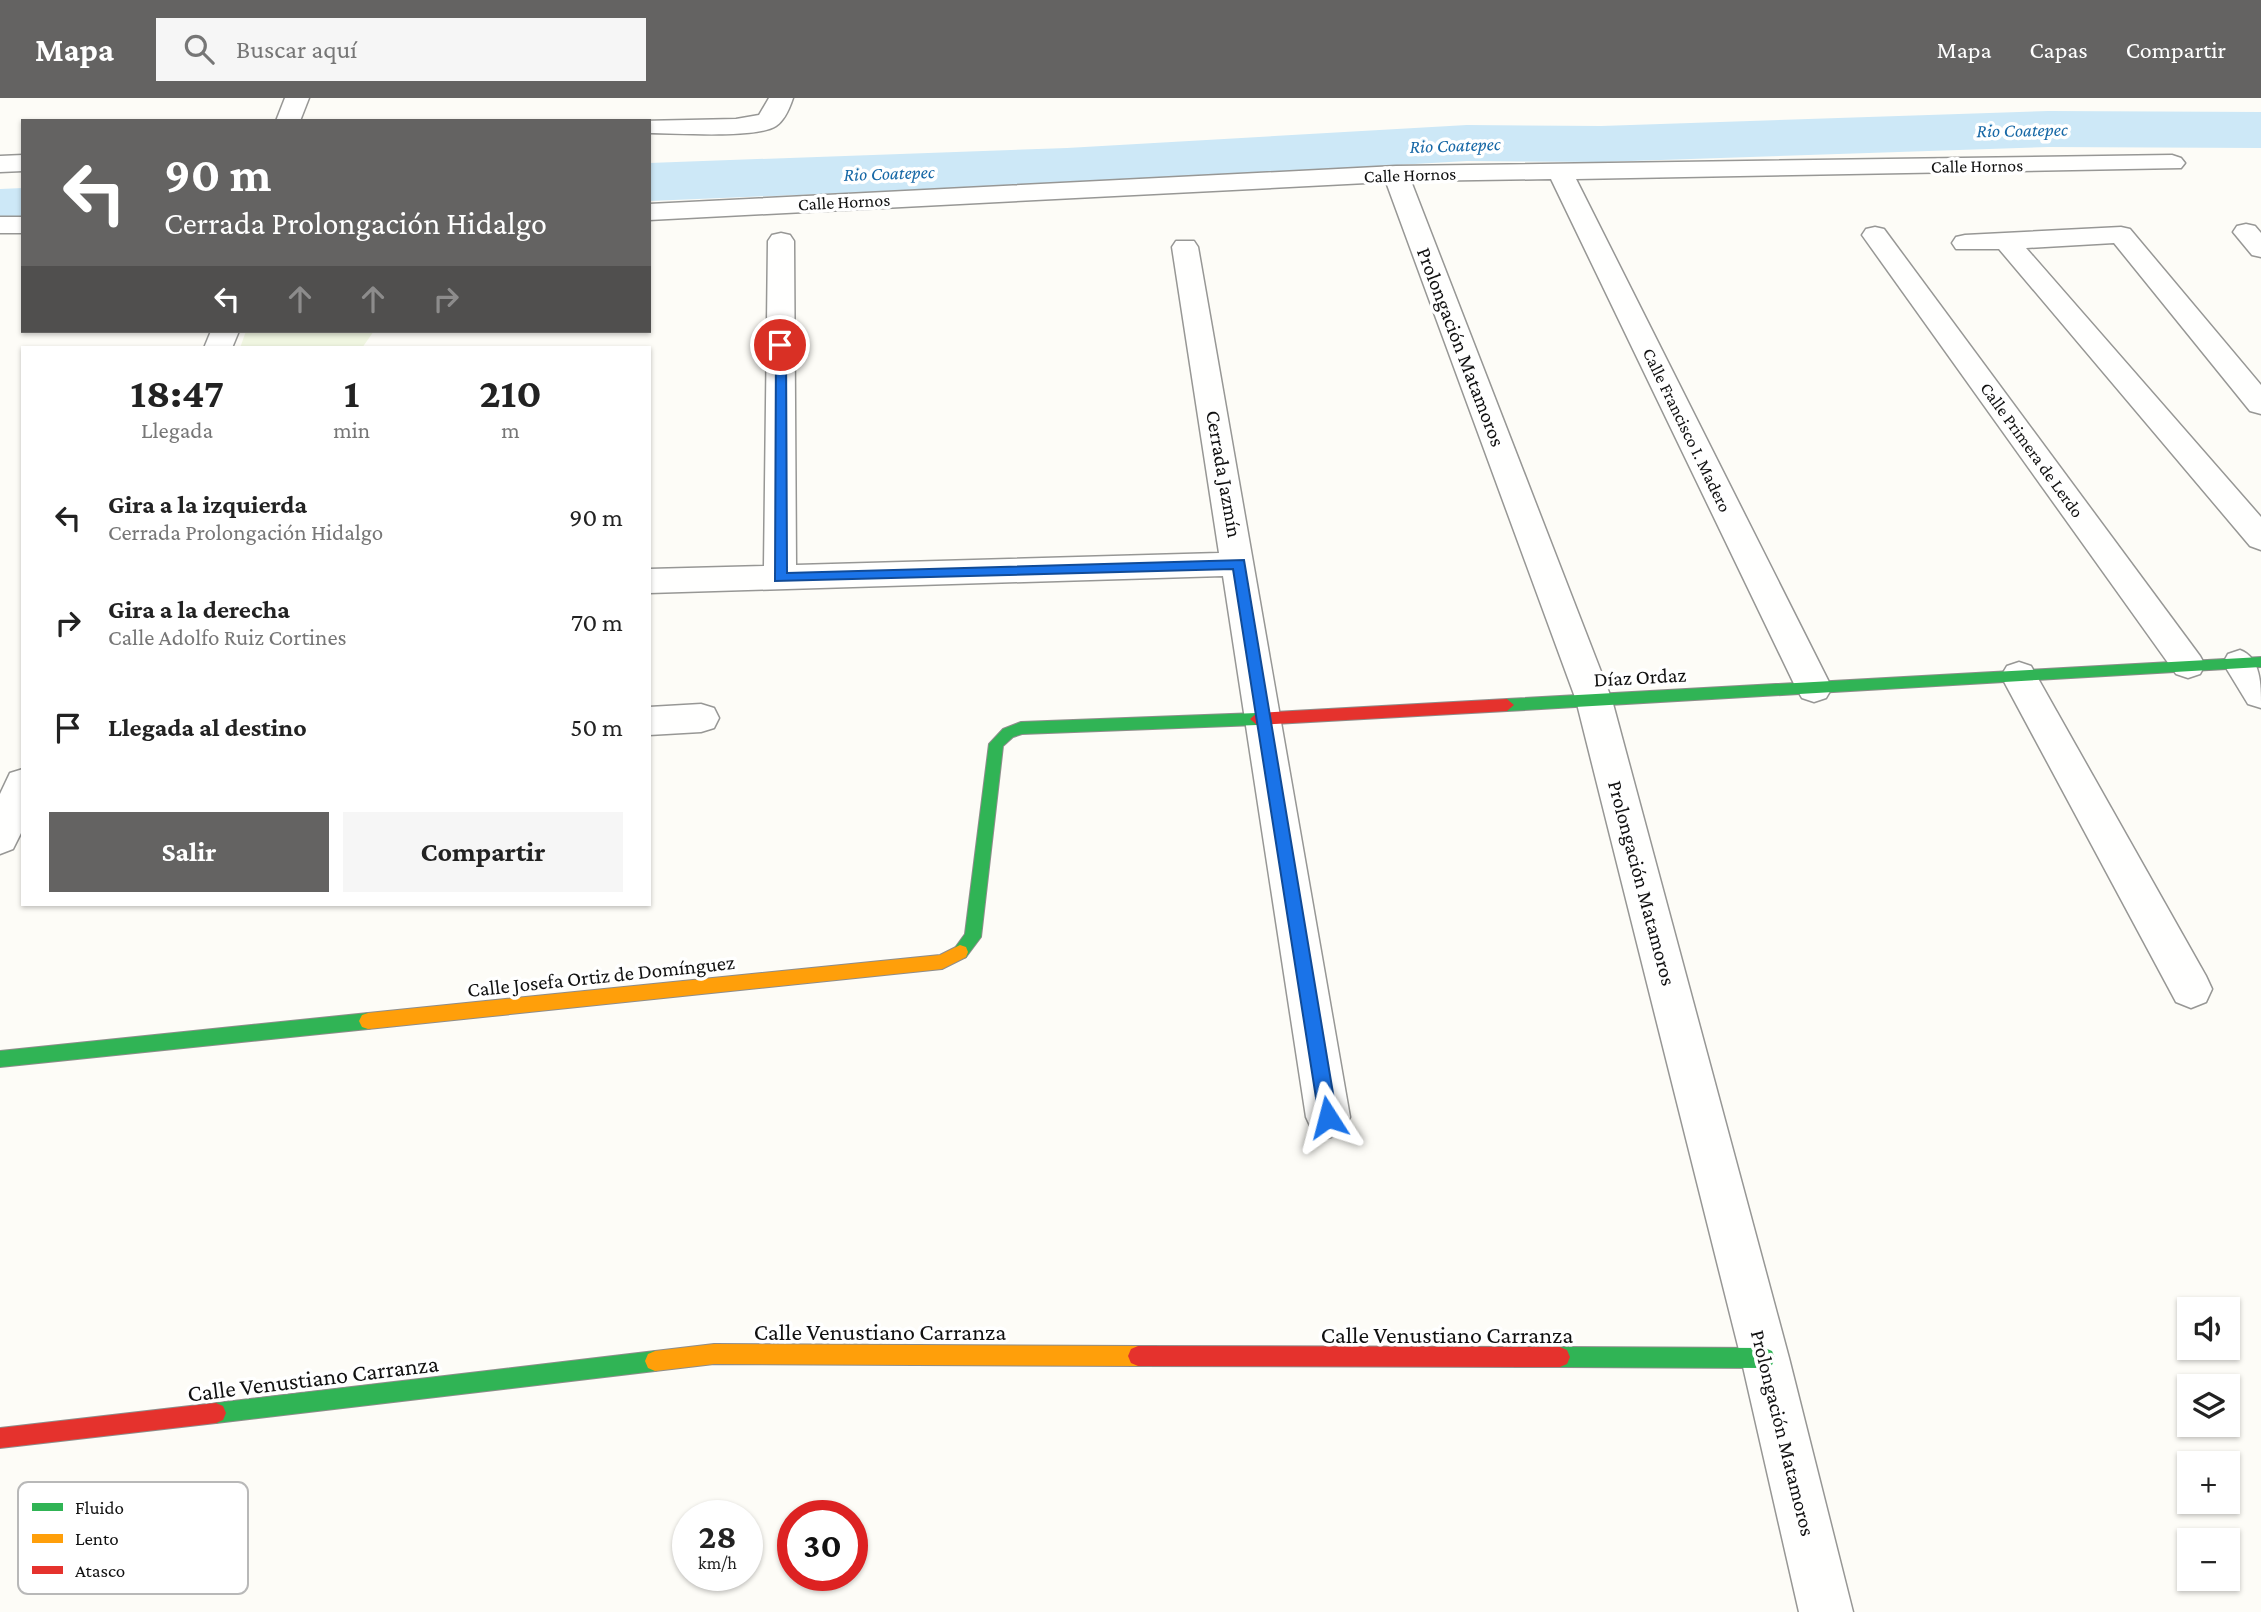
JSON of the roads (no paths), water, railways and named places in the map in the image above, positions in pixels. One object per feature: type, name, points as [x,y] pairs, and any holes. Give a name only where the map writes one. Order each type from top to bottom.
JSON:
[{"type":"street","points":[[289,119],[297,98]]},
{"type":"street","points":[[651,126],[736,126],[767,121],[778,108],[781,98]]},
{"type":"street","points":[[0,164],[21,163]]},
{"type":"street","name":"Calle Hornos","points":[[651,212],[1396,174],[2172,163]]},
{"type":"street","name":"Calle Francisco I. Madero","points":[[1560,172],[1814,688]]},
{"type":"street","name":"Prolongación Matamoros","points":[[1396,174],[1594,700],[1765,1358],[1826,1612]]},
{"type":"street","points":[[0,225],[21,225]]},
{"type":"street","name":"Calle Primera de Lerdo","points":[[1875,234],[2188,666]]},
{"type":"street","points":[[1965,243],[2121,235],[2261,404]]},
{"type":"street","points":[[780,578],[781,241]]},
{"type":"street","points":[[2007,242],[2261,538]]},
{"type":"street","name":"Cerrada Jazmín","points":[[1185,247],[1328,1117]]},
{"type":"street","points":[[651,581],[1239,564]]},
{"type":"street","points":[[2250,662],[2261,694]]},
{"type":"street","name":"Díaz Ordaz","points":[[1021,728],[1264,719],[2250,662]]},
{"type":"street","points":[[2019,676],[2191,989]]},
{"type":"street","points":[[651,721],[701,718]]},
{"type":"street","name":"Calle Josefa Ortiz de Domínguez","points":[[0,1059],[942,962],[960,952],[973,937],[996,744],[1007,733],[1021,728]]},
{"type":"street","points":[[0,838],[21,789]]},
{"type":"street","name":"Calle Venustiano Carranza","points":[[0,1438],[714,1354],[1765,1358]]},
{"type":"waterway","name":"Rio Coatepec","points":[[651,182],[1067,166],[1467,143],[1601,144],[2048,129],[2261,130]]},
{"type":"waterway","name":"Rio Coatepec","points":[[0,208],[21,207]]}]
